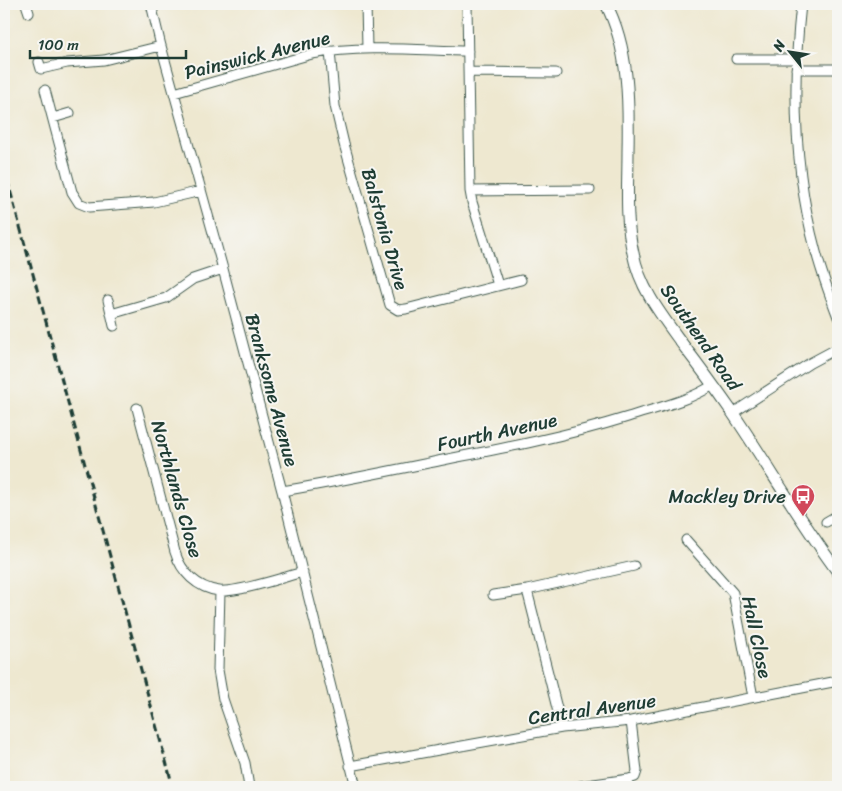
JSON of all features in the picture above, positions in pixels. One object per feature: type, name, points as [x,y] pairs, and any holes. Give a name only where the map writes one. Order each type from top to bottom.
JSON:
[{"type":"street","name":"Branksome Avenue","points":[[151,4],[282,491],[356,787]]},
{"type":"street","points":[[366,4],[367,49]]},
{"type":"street","points":[[467,4],[470,191],[498,285]]},
{"type":"street","name":"Southend Road","points":[[606,4],[614,19],[620,39],[624,64],[627,95],[627,205],[629,230],[636,267],[654,306],[733,413],[838,572]]},
{"type":"street","points":[[801,4],[796,59],[797,149],[802,189],[816,254],[838,317]]},
{"type":"street","points":[[39,62],[41,69],[67,63],[104,60],[161,46]]},
{"type":"street","name":"Painswick Avenue","points":[[174,93],[312,54],[330,51],[367,49],[468,52]]},
{"type":"street","name":"Balstonia Drive","points":[[330,51],[335,106],[390,305],[398,310],[406,309],[521,280]]},
{"type":"street","points":[[736,60],[796,59]]},
{"type":"street","points":[[796,69],[838,69]]},
{"type":"street","points":[[469,72],[556,73]]},
{"type":"street","points":[[45,90],[72,192],[79,203],[90,207],[154,202],[201,191]]},
{"type":"street","points":[[53,118],[70,113]]},
{"type":"street","points":[[470,191],[590,190]]},
{"type":"street","points":[[111,314],[166,298],[193,279],[223,268]]},
{"type":"street","points":[[108,300],[114,326]]},
{"type":"street","points":[[733,413],[810,363],[838,348]]},
{"type":"street","name":"Fourth Avenue","points":[[282,491],[375,475],[585,429],[643,412],[701,392],[713,385]]},
{"type":"street","name":"Northlands Close","points":[[137,408],[174,552],[179,564],[192,579],[202,586],[220,591],[237,589],[303,572]]},
{"type":"street","points":[[826,522],[838,515]]},
{"type":"street","name":"Hall Close","points":[[686,540],[733,593],[753,697]]},
{"type":"street","points":[[493,595],[527,590],[634,566]]},
{"type":"street","points":[[527,590],[562,728]]},
{"type":"street","points":[[220,591],[218,670],[224,699],[245,764],[249,787]]},
{"type":"street","name":"Central Avenue","points":[[350,766],[562,728],[631,721],[838,681]]},
{"type":"street","points":[[580,786],[629,780],[635,777],[637,771],[631,721]]},
{"type":"railway","points":[[4,168],[173,787]]},
{"type":"place","name":"Mackley Drive","points":[[803,517]]}]
